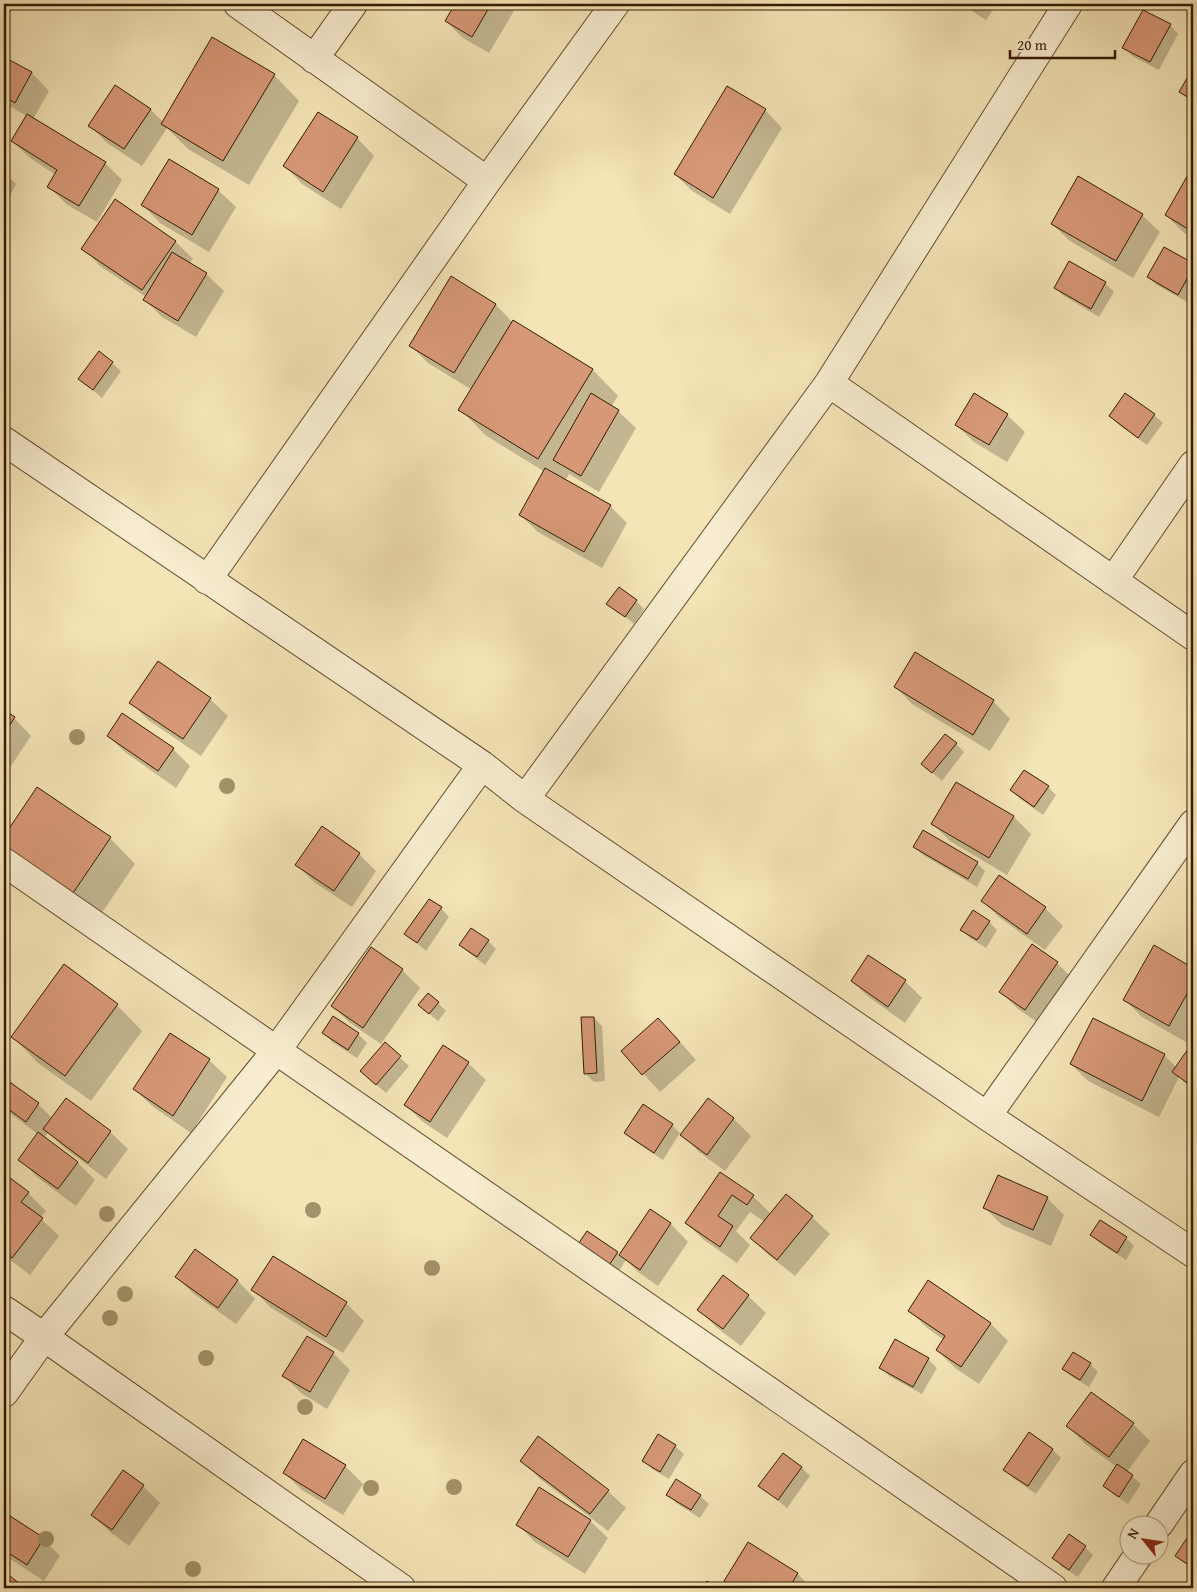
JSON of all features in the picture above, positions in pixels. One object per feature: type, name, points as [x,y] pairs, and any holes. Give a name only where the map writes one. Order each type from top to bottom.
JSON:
[{"type":"street","points":[[238,4],[487,180]]},
{"type":"street","points":[[314,59],[353,4]]},
{"type":"street","points":[[206,580],[487,180],[615,4]]},
{"type":"street","points":[[525,799],[829,383],[1068,4]]},
{"type":"street","points":[[829,383],[1193,636]]},
{"type":"street","points":[[4,441],[206,580],[482,765],[525,799],[987,1116],[1193,1253]]},
{"type":"street","points":[[1113,580],[1193,465]]},
{"type":"street","points":[[4,1393],[44,1337],[276,1051],[482,765]]},
{"type":"street","points":[[987,1116],[1193,824]]},
{"type":"street","points":[[4,862],[1053,1588]]},
{"type":"street","points":[[4,1310],[401,1588]]},
{"type":"street","points":[[1166,1514],[1193,1474]]},
{"type":"street","points":[[1116,1588],[1132,1564]]},
{"type":"building","points":[[455,4],[491,4],[472,37],[445,21]]},
{"type":"building","points":[[1143,10],[1171,24],[1150,62],[1122,48]]},
{"type":"building","points":[[212,37],[275,74],[223,161],[161,124]]},
{"type":"building","points":[[4,57],[32,72],[15,103],[4,96]]},
{"type":"building","points":[[1193,68],[1193,100],[1179,92]]},
{"type":"building","points":[[115,85],[151,109],[124,149],[88,126]]},
{"type":"building","points":[[727,86],[766,109],[713,198],[674,174]]},
{"type":"building","points":[[318,112],[358,137],[323,192],[283,166]]},
{"type":"building","points":[[27,114],[106,162],[79,206],[47,187],[57,170],[11,141]]},
{"type":"building","points":[[169,159],[219,189],[192,235],[141,205]]},
{"type":"building","points":[[1193,166],[1193,232],[1165,215]]},
{"type":"building","points":[[1078,176],[1143,214],[1116,261],[1051,224]]},
{"type":"building","points":[[115,199],[176,241],[142,290],[81,249]]},
{"type":"building","points":[[1164,247],[1193,263],[1193,268],[1178,295],[1147,277]]},
{"type":"building","points":[[172,252],[207,273],[178,321],[143,300]]},
{"type":"building","points":[[1069,261],[1106,282],[1091,309],[1054,288]]},
{"type":"building","points":[[451,276],[496,304],[454,373],[409,346]]},
{"type":"building","points":[[513,320],[593,369],[538,459],[458,410]]},
{"type":"building","points":[[99,351],[113,362],[93,390],[78,379]]},
{"type":"building","points":[[591,393],[619,410],[581,476],[553,460]]},
{"type":"building","points":[[974,393],[1008,414],[989,445],[955,425]]},
{"type":"building","points":[[1125,393],[1155,414],[1138,438],[1109,416]]},
{"type":"building","points":[[545,468],[611,505],[584,552],[519,515]]},
{"type":"building","points":[[619,587],[637,600],[625,617],[606,604]]},
{"type":"building","points":[[915,652],[994,700],[973,735],[894,687]]},
{"type":"building","points":[[158,661],[211,698],[183,739],[129,703]]},
{"type":"building","points":[[4,710],[15,717],[4,734]]},
{"type":"building","points":[[122,713],[174,748],[158,771],[107,736]]},
{"type":"building","points":[[945,734],[957,743],[932,773],[921,764]]},
{"type":"building","points":[[1024,770],[1049,786],[1034,807],[1010,790]]},
{"type":"building","points":[[956,782],[1014,816],[989,858],[931,824]]},
{"type":"building","points":[[37,787],[111,837],[71,896],[4,850],[4,836]]},
{"type":"building","points":[[322,826],[360,853],[334,891],[295,865]]},
{"type":"building","points":[[923,830],[978,862],[968,879],[913,847]]},
{"type":"building","points":[[999,875],[1046,907],[1027,934],[981,901]]},
{"type":"building","points":[[429,899],[442,907],[417,943],[404,934]]},
{"type":"building","points":[[973,910],[990,921],[977,940],[960,930]]},
{"type":"building","points":[[471,928],[489,940],[477,957],[459,945]]},
{"type":"building","points":[[1032,944],[1058,962],[1025,1010],[999,992]]},
{"type":"building","points":[[1154,945],[1193,968],[1193,983],[1169,1026],[1123,1000]]},
{"type":"building","points":[[371,947],[403,969],[363,1028],[331,1006]]},
{"type":"building","points":[[868,955],[906,980],[888,1007],[851,981]]},
{"type":"building","points":[[64,964],[118,1004],[65,1076],[11,1037]]},
{"type":"building","points":[[428,993],[439,1002],[429,1014],[418,1005]]},
{"type":"building","points":[[333,1016],[359,1033],[348,1050],[322,1033]]},
{"type":"building","points":[[581,1017],[594,1017],[597,1073],[584,1074]]},
{"type":"building","points":[[658,1018],[680,1042],[642,1075],[621,1051]]},
{"type":"building","points":[[1093,1018],[1165,1054],[1142,1101],[1070,1064]]},
{"type":"building","points":[[170,1033],[210,1059],[173,1116],[133,1089]]},
{"type":"building","points":[[385,1042],[401,1056],[376,1085],[360,1071]]},
{"type":"building","points":[[1193,1042],[1193,1087],[1172,1072]]},
{"type":"building","points":[[443,1045],[469,1062],[430,1122],[404,1105]]},
{"type":"building","points":[[4,1078],[39,1103],[26,1122],[4,1106]]},
{"type":"building","points":[[66,1098],[111,1131],[88,1163],[43,1129]]},
{"type":"building","points":[[708,1098],[734,1118],[707,1155],[680,1135]]},
{"type":"building","points":[[643,1104],[673,1124],[654,1153],[624,1133]]},
{"type":"building","points":[[38,1132],[78,1162],[58,1189],[18,1160]]},
{"type":"building","points":[[720,1172],[754,1195],[747,1205],[732,1195],[718,1216],[733,1226],[720,1247],[685,1223]]},
{"type":"building","points":[[6,1175],[29,1192],[21,1202],[43,1218],[12,1258],[4,1252],[4,1179]]},
{"type":"building","points":[[998,1175],[1048,1197],[1033,1230],[983,1208]]},
{"type":"building","points":[[786,1194],[813,1216],[777,1260],[750,1238]]},
{"type":"building","points":[[650,1209],[671,1223],[640,1270],[619,1255]]},
{"type":"building","points":[[1100,1220],[1127,1237],[1117,1253],[1090,1235]]},
{"type":"building","points":[[587,1231],[618,1252],[603,1274],[572,1253]]},
{"type":"building","points":[[195,1249],[238,1280],[218,1308],[175,1277]]},
{"type":"building","points":[[273,1256],[347,1302],[326,1337],[251,1290]]},
{"type":"building","points":[[723,1275],[749,1295],[723,1329],[697,1310]]},
{"type":"building","points":[[928,1280],[991,1323],[961,1367],[936,1350],[945,1336],[908,1311]]},
{"type":"building","points":[[307,1336],[334,1352],[310,1392],[282,1376]]},
{"type":"building","points":[[895,1339],[929,1358],[913,1387],[879,1368]]},
{"type":"building","points":[[1073,1352],[1091,1363],[1080,1380],[1062,1369]]},
{"type":"building","points":[[1091,1392],[1134,1423],[1109,1457],[1066,1426]]},
{"type":"building","points":[[1029,1432],[1053,1449],[1028,1486],[1003,1470]]},
{"type":"building","points":[[658,1434],[676,1445],[660,1472],[642,1461]]},
{"type":"building","points":[[538,1436],[609,1490],[590,1514],[520,1461]]},
{"type":"building","points":[[303,1439],[346,1465],[325,1499],[283,1473]]},
{"type":"building","points":[[783,1453],[802,1467],[778,1500],[758,1486]]},
{"type":"building","points":[[1117,1464],[1133,1475],[1119,1497],[1103,1486]]},
{"type":"building","points":[[123,1470],[144,1485],[112,1530],[91,1515]]},
{"type":"building","points":[[676,1479],[701,1495],[691,1510],[666,1495]]},
{"type":"building","points":[[539,1487],[591,1520],[568,1557],[516,1525]]},
{"type":"building","points":[[4,1512],[44,1538],[27,1565],[4,1550]]},
{"type":"building","points":[[1193,1529],[1193,1568],[1175,1556]]},
{"type":"building","points":[[1069,1534],[1086,1546],[1069,1570],[1052,1558]]},
{"type":"building","points":[[748,1542],[798,1573],[789,1588],[735,1588],[724,1581]]},
{"type":"building","points":[[10,1576],[25,1588],[4,1588],[4,1584]]},
{"type":"building","points":[[707,1581],[718,1588],[703,1588]]}]
